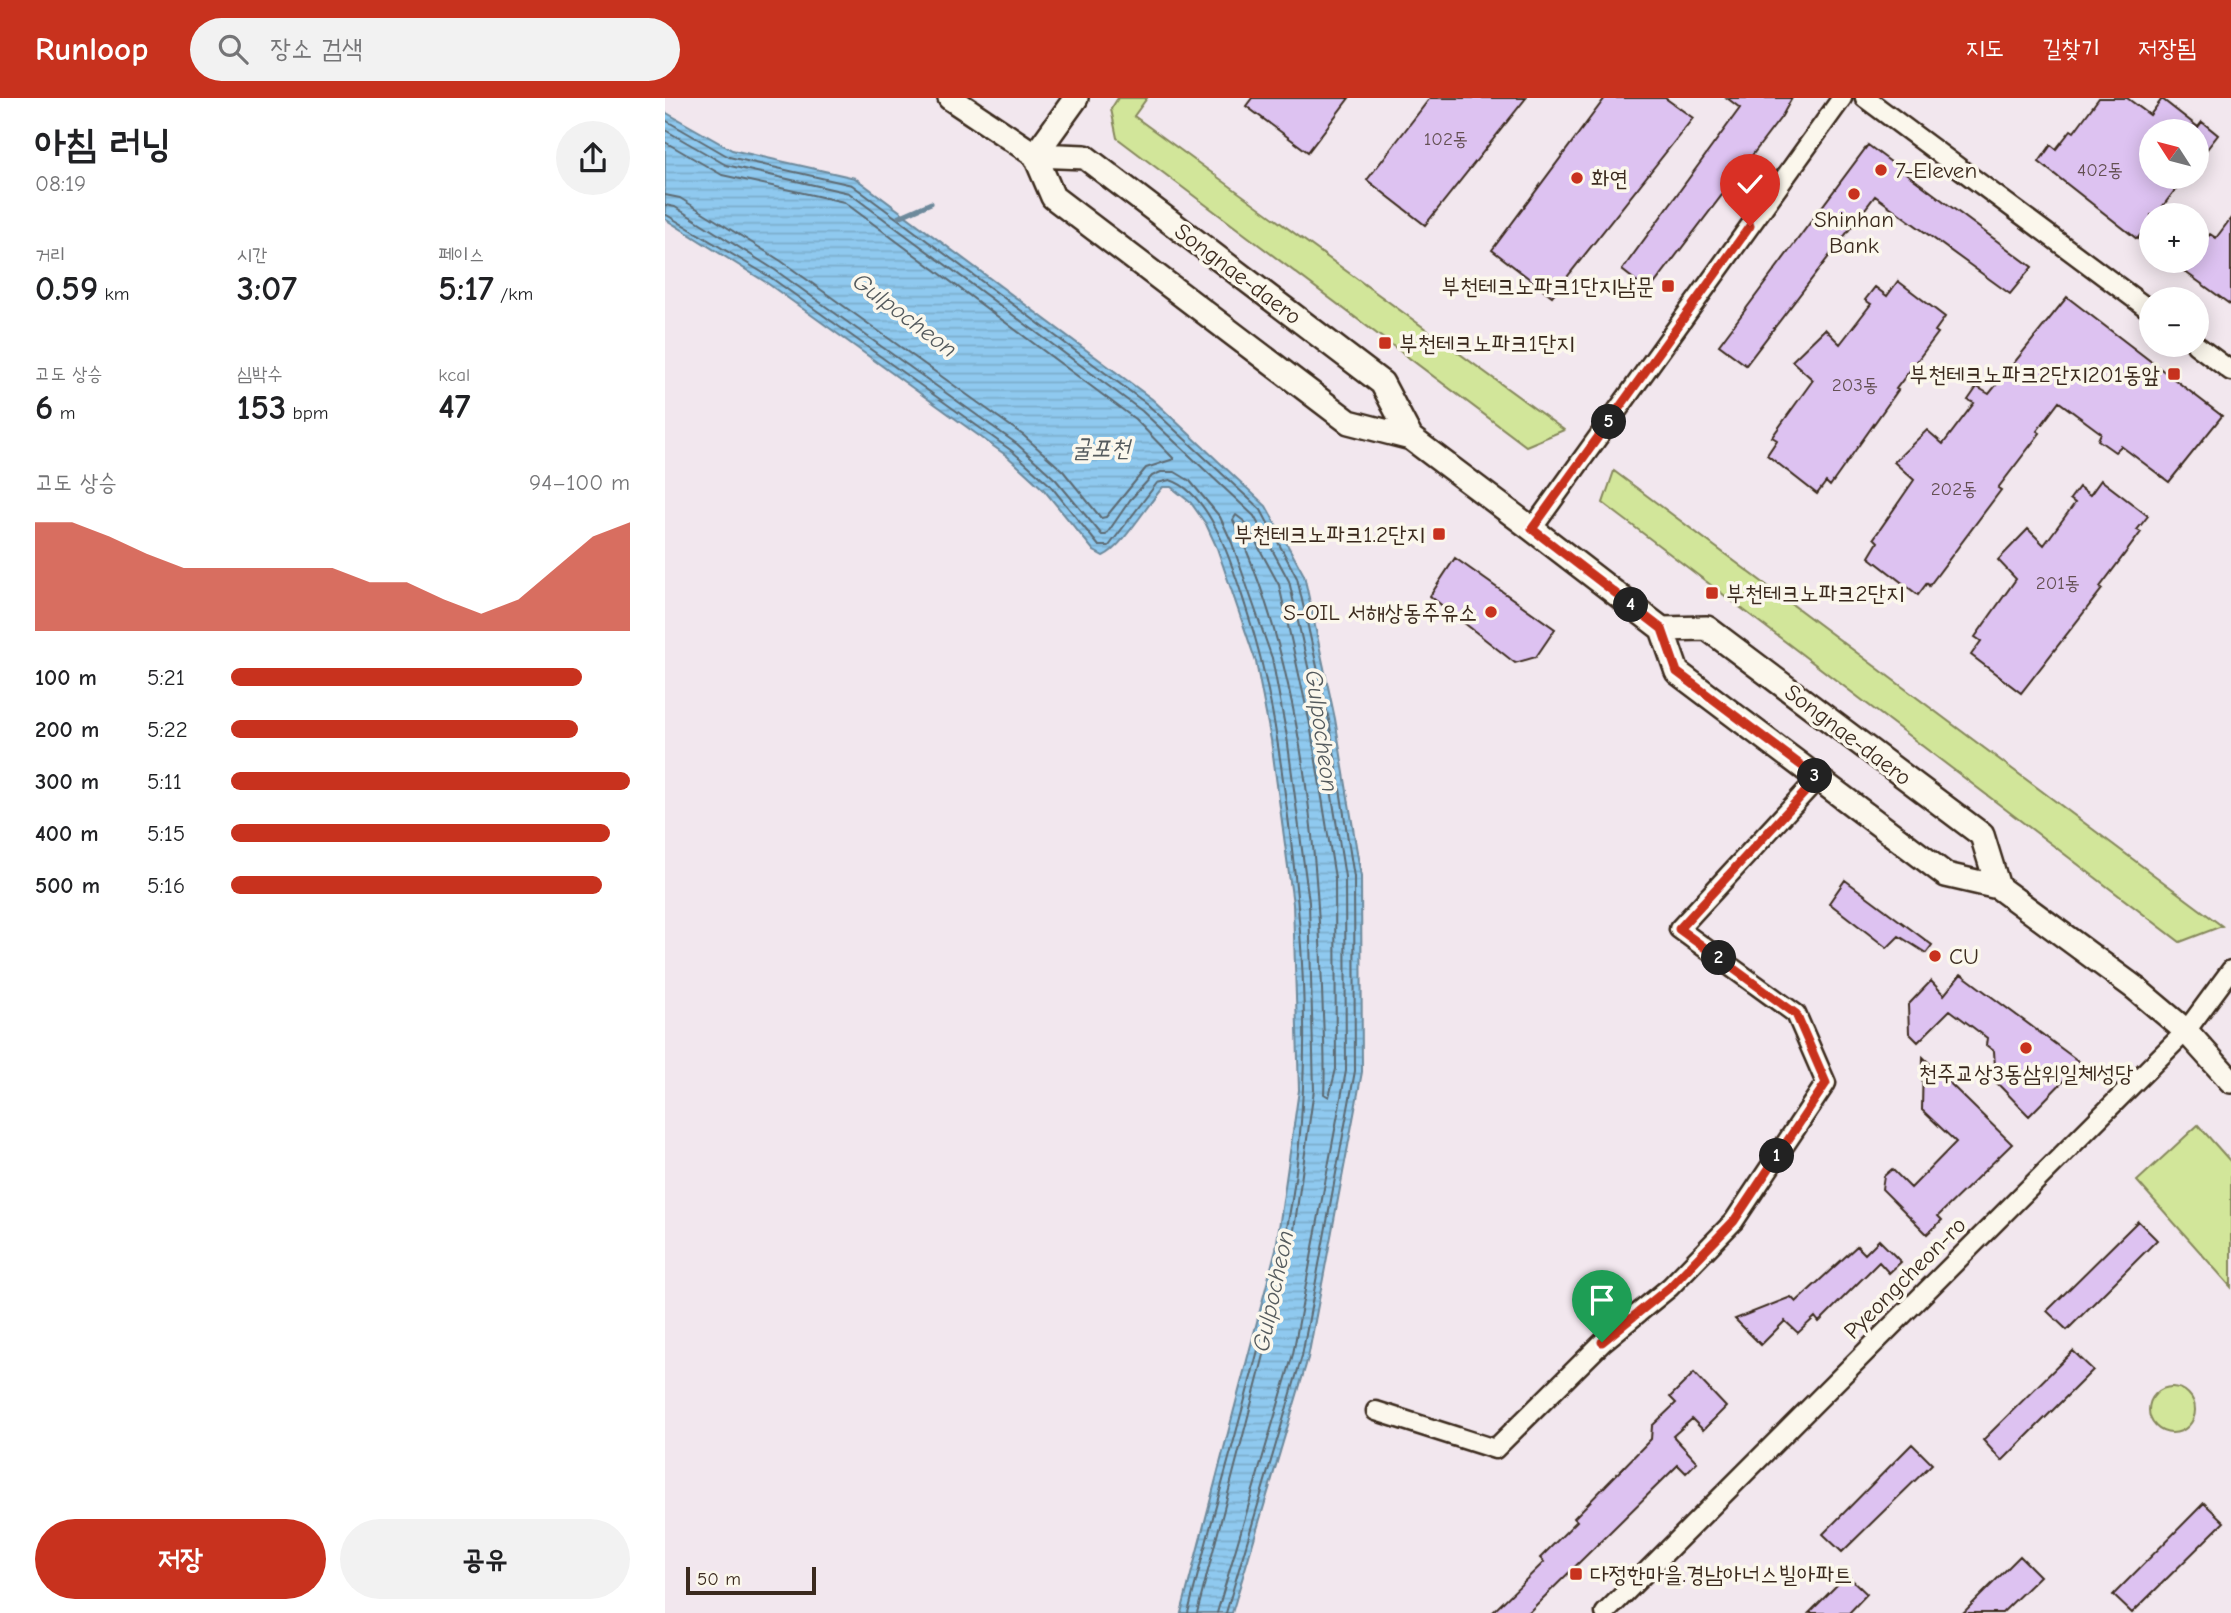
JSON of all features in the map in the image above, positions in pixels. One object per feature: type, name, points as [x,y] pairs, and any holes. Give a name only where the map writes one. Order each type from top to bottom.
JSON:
[{"type":"street","points":[[950,98],[1035,155],[1076,98]]},
{"type":"street","points":[[1532,529],[1842,98]]},
{"type":"street","points":[[1865,98],[2139,302]]},
{"type":"street","name":"Songnae-daero","points":[[1411,438],[1382,383],[1084,157],[1035,155],[1053,197],[1349,422],[1411,438],[1662,629],[1707,628],[1982,835],[1998,887]]},
{"type":"street","points":[[2209,355],[2231,371]]},
{"type":"street","points":[[1662,629],[1677,672],[1946,875],[1998,887],[2135,988],[2186,1031],[2231,1081]]},
{"type":"street","points":[[1376,1411],[1495,1449],[1602,1342],[1670,1287],[1734,1221],[1826,1083],[1796,1014],[1679,929],[1818,778]]},
{"type":"street","name":"Pyeongcheon-ro","points":[[1605,1613],[2186,1031],[2231,970]]},
{"type":"green space","points":[[1118,98],[1147,98],[1134,116],[1564,430],[1526,446],[1117,138],[1111,109]]},
{"type":"green space","points":[[1614,471],[2222,926],[2180,942],[1603,503]]},
{"type":"green space","points":[[2198,1125],[2231,1162],[2231,1287],[2137,1181]]},
{"type":"green space","points":[[2172,1387],[2188,1394],[2195,1410],[2188,1426],[2172,1433],[2156,1426],[2149,1410],[2156,1394]]},
{"type":"water","name":"굴포천","points":[[665,112],[732,150],[855,178],[1152,399],[1266,506],[1304,575],[1335,719],[1361,876],[1362,1072],[1308,1358],[1232,1613],[1181,1613],[1276,1249],[1299,1090],[1293,904],[1271,740],[1256,662],[1217,548],[1206,524],[1191,503],[1171,487],[1163,487],[1118,544],[1103,556],[1094,551],[1044,490],[1007,456],[767,283],[665,219]]},
{"type":"building","points":[[1252,98],[1349,98],[1308,152],[1246,106]]},
{"type":"building","points":[[1430,98],[1526,98],[1425,225],[1367,180]]},
{"type":"building","points":[[1605,98],[1665,98],[1693,118],[1552,296],[1492,250]]},
{"type":"building","points":[[1727,98],[1792,98],[1782,116],[1649,291],[1622,270],[1740,108]]},
{"type":"building","points":[[2099,98],[2127,98],[2150,115],[2162,99],[2188,119],[2139,119],[2139,189],[2176,189],[2165,203],[2139,203],[2137,239],[2039,162],[2051,145],[2056,149],[2071,130],[2074,132]]},
{"type":"building","points":[[2209,128],[2218,135],[2209,146]]},
{"type":"building","points":[[1868,145],[2032,267],[2010,294],[1875,196],[1746,365],[1719,345]]},
{"type":"building","points":[[2231,218],[2231,305],[2187,273],[2209,273],[2209,235],[2216,238]]},
{"type":"building","points":[[1898,281],[1945,317],[1935,331],[1938,333],[1830,486],[1826,482],[1817,494],[1767,455],[1777,440],[1772,437],[1813,380],[1792,361],[1825,329],[1840,344],[1871,304],[1865,300],[1875,287],[1887,296]]},
{"type":"building","points":[[2067,297],[2139,352],[2139,357],[2145,357],[2222,416],[2169,482],[2121,446],[2115,452],[2098,440],[2101,433],[2059,402],[2037,431],[2040,433],[1998,488],[2001,490],[1929,586],[1927,583],[1918,595],[1869,557],[1878,542],[1874,538],[1914,480],[1894,462],[1927,430],[1943,444],[1974,403],[1968,400],[1977,387],[1989,394]]},
{"type":"building","points":[[2101,480],[2148,516],[2137,530],[2141,532],[2100,587],[2102,589],[2021,693],[1971,655],[1981,641],[1975,637],[2016,579],[1998,560],[2028,529],[2044,545],[2075,503],[2070,499],[2079,487],[2090,495]]},
{"type":"building","name":"S-OIL 서해상동주유소","points":[[1455,558],[1555,629],[1536,657],[1515,663],[1430,596]]},
{"type":"building","points":[[1845,880],[1932,945],[1926,953],[1899,936],[1887,948],[1829,903]]},
{"type":"building","name":"천주교상3동삼위일체성당","points":[[1961,974],[2081,1063],[2029,1116],[1996,1082],[1994,1051],[1986,1045],[1987,1038],[1950,1010],[1918,1042],[1909,1033],[1908,1005],[1931,981],[1944,995]]},
{"type":"building","points":[[1923,1057],[2012,1144],[1938,1216],[1942,1220],[1927,1234],[1882,1189],[1884,1176],[1892,1169],[1911,1188],[1956,1142],[1922,1110]]},
{"type":"building","points":[[2138,1221],[2157,1240],[2067,1330],[2047,1311]]},
{"type":"building","points":[[1879,1240],[1901,1262],[1889,1273],[1879,1262],[1819,1322],[1815,1317],[1798,1333],[1785,1321],[1761,1345],[1735,1319],[1791,1297],[1796,1302],[1857,1246],[1865,1254]]},
{"type":"building","points":[[2073,1351],[2093,1370],[2002,1461],[1983,1440]]},
{"type":"building","points":[[1694,1373],[1726,1407],[1703,1430],[1692,1419],[1673,1436],[1697,1462],[1686,1473],[1678,1465],[1528,1613],[1492,1613],[1544,1562],[1540,1558],[1577,1521],[1574,1518],[1651,1439],[1652,1426],[1676,1403],[1670,1397]]},
{"type":"building","points":[[1912,1444],[1932,1464],[1842,1552],[1823,1534]]},
{"type":"building","points":[[2204,1503],[2224,1522],[2132,1613],[2113,1595]]},
{"type":"building","points":[[2020,1556],[2040,1576],[2002,1613],[1963,1613]]},
{"type":"building","points":[[1847,1575],[1867,1594],[1849,1613],[1809,1613]]},
{"type":"waterway","points":[[899,217],[931,203]]},
{"type":"place","name":"7-Eleven","points":[[1881,170]]},
{"type":"place","name":"화연","points":[[1577,178]]},
{"type":"place","name":"Shinhan Bank","points":[[1854,194]]},
{"type":"place","name":"부천테크노파크1단지남문","points":[[1668,286]]},
{"type":"place","name":"부천테크노파크1단지","points":[[1385,343]]},
{"type":"place","name":"부천테크노파크2단지201동앞","points":[[2174,374]]},
{"type":"place","name":"부천테크노파크1.2단지","points":[[1439,534]]},
{"type":"place","name":"부천테크노파크2단지","points":[[1712,593]]},
{"type":"place","name":"S-OIL 서해상동주유소","points":[[1491,612]]},
{"type":"place","name":"CU","points":[[1935,956]]},
{"type":"place","name":"천주교상3동삼위일체성당","points":[[2026,1048]]},
{"type":"place","name":"다정한마을.경남아너스빌아파트","points":[[1576,1574]]},
{"type":"route","points":[[1602,1342],[1670,1287],[1734,1221],[1826,1083],[1796,1014],[1679,929],[1818,778],[1677,672],[1662,629],[1532,529],[1750,226]]},
{"type":"water label","name":"Gulpocheon","points":[[905,315]]},
{"type":"water label","name":"Gulpocheon","points":[[1322,731]]},
{"type":"water label","name":"Gulpocheon","points":[[1273,1291]]}]
